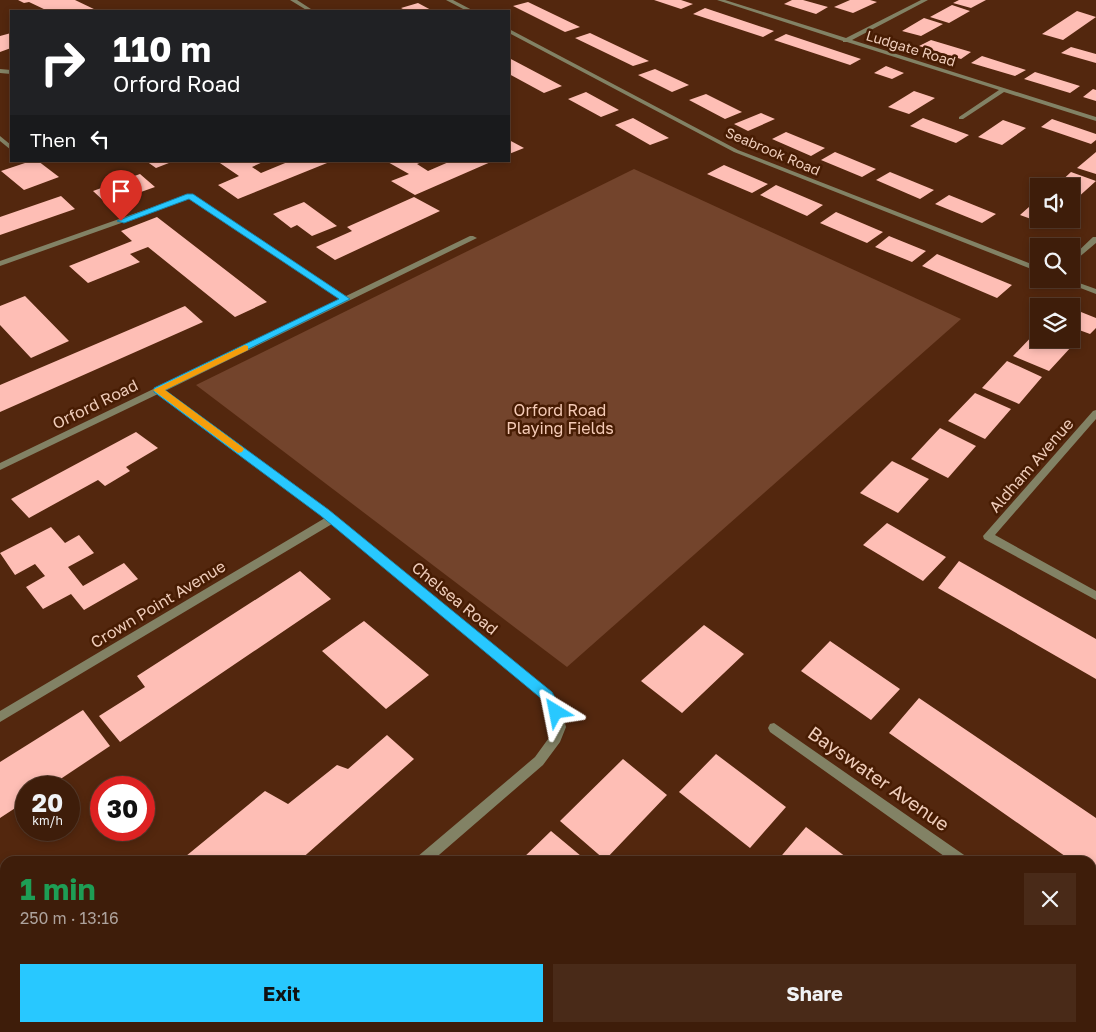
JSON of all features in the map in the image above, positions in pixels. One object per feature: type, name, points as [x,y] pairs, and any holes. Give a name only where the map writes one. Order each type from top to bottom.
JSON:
[{"type":"street","points":[[293,0],[309,10]]},
{"type":"street","points":[[449,0],[469,10]]},
{"type":"street","name":"Ludgate Road","points":[[720,0],[1096,119]]},
{"type":"street","points":[[845,41],[925,0]]},
{"type":"street","name":"Seabrook Road","points":[[510,32],[736,150],[1030,266]]},
{"type":"street","points":[[961,118],[1003,90]]},
{"type":"street","points":[[0,138],[10,147]]},
{"type":"street","points":[[0,264],[190,196],[346,299]]},
{"type":"street","name":"Orford Road","points":[[0,467],[473,238]]},
{"type":"street","points":[[1080,254],[1096,239]]},
{"type":"street","points":[[1080,286],[1096,292]]},
{"type":"street","name":"Chelsea Road","points":[[158,390],[332,519],[548,696],[556,712],[560,727],[556,738],[539,761],[428,856]]},
{"type":"street","name":"Aldham Avenue","points":[[1096,413],[988,536],[1096,596]]},
{"type":"street","name":"Crown Point Avenue","points":[[0,717],[332,519]]},
{"type":"street","name":"Bayswater Avenue","points":[[774,728],[955,856]]},
{"type":"green space","name":"Orford Road Playing Fields","points":[[634,169],[961,319],[567,667],[196,385]]},
{"type":"building","points":[[18,0],[75,0],[96,10],[46,10],[29,2],[24,3]]},
{"type":"building","points":[[654,0],[681,0],[693,4],[681,9]]},
{"type":"building","points":[[792,0],[803,0],[828,7],[816,14],[784,4]]},
{"type":"building","points":[[850,0],[877,2],[853,13],[834,7]]},
{"type":"building","points":[[959,0],[986,0],[971,8],[953,3]]},
{"type":"building","points":[[528,2],[580,27],[565,32],[513,6]]},
{"type":"building","points":[[418,3],[431,10],[405,10],[401,8]]},
{"type":"building","points":[[952,5],[970,11],[949,23],[930,17]]},
{"type":"building","points":[[705,8],[774,31],[763,37],[693,14]]},
{"type":"building","points":[[1077,11],[1096,17],[1063,40],[1042,34]]},
{"type":"building","points":[[924,18],[943,24],[921,36],[902,31]]},
{"type":"building","points":[[10,33],[10,48],[0,52],[0,36]]},
{"type":"building","points":[[590,33],[649,61],[633,66],[575,38]]},
{"type":"building","points":[[786,34],[861,59],[850,65],[774,40]]},
{"type":"building","points":[[931,40],[971,52],[961,59],[919,46]]},
{"type":"building","points":[[1071,47],[1096,54],[1096,63],[1061,53]]},
{"type":"building","points":[[982,56],[1026,70],[1015,76],[971,63]]},
{"type":"building","points":[[510,59],[562,86],[544,93],[510,75]]},
{"type":"building","points":[[886,66],[904,73],[892,79],[874,73]]},
{"type":"building","points":[[655,69],[689,85],[672,92],[638,75]]},
{"type":"building","points":[[1035,72],[1080,86],[1070,93],[1024,79]]},
{"type":"building","points":[[1093,89],[1096,90],[1096,101],[1083,97]]},
{"type":"building","points":[[914,91],[935,98],[909,114],[888,107]]},
{"type":"building","points":[[586,92],[619,110],[601,117],[568,99]]},
{"type":"building","points":[[706,94],[742,112],[725,119],[689,100]]},
{"type":"building","points":[[761,113],[775,119],[748,131],[734,124]]},
{"type":"building","points":[[633,118],[669,138],[650,145],[615,125]]},
{"type":"building","points":[[923,118],[969,135],[956,143],[910,126]]},
{"type":"building","points":[[1052,119],[1096,134],[1096,140],[1091,144],[1041,127]]},
{"type":"building","points":[[1003,120],[1026,128],[1002,145],[978,137]]},
{"type":"building","points":[[786,132],[825,148],[811,156],[772,139]]},
{"type":"building","points":[[510,141],[524,148],[510,154]]},
{"type":"building","points":[[835,152],[876,169],[862,177],[821,160]]},
{"type":"building","points":[[1096,152],[1096,174],[1077,168]]},
{"type":"building","points":[[28,162],[39,162],[59,177],[24,190],[1,171]]},
{"type":"building","points":[[147,162],[171,162],[156,168]]},
{"type":"building","points":[[218,162],[263,162],[252,167],[261,173],[288,162],[330,162],[238,199],[218,185],[239,176]]},
{"type":"building","points":[[388,162],[422,162],[417,164],[428,171],[449,162],[491,162],[415,195],[391,181],[409,174]]},
{"type":"building","points":[[724,165],[768,184],[752,193],[707,174]]},
{"type":"building","points":[[890,172],[934,190],[920,199],[876,180]]},
{"type":"building","points":[[1071,172],[1096,181],[1080,195],[1080,178],[1065,178]]},
{"type":"building","points":[[140,174],[155,187],[107,204],[93,191]]},
{"type":"building","points":[[776,185],[823,205],[807,216],[760,195]]},
{"type":"building","points":[[949,195],[996,214],[982,223],[935,204]]},
{"type":"building","points":[[61,196],[75,209],[0,235],[0,217]]},
{"type":"building","points":[[414,197],[440,211],[335,260],[316,247],[352,231],[347,227]]},
{"type":"building","points":[[304,202],[337,226],[312,236],[297,225],[291,228],[273,214]]},
{"type":"building","points":[[1030,206],[1030,219],[1020,215]]},
{"type":"building","points":[[836,212],[883,232],[867,243],[820,223]]},
{"type":"building","points":[[157,217],[267,302],[235,317],[148,247],[130,254],[140,262],[88,283],[69,266],[132,241],[121,231]]},
{"type":"building","points":[[889,236],[926,251],[912,262],[875,247]]},
{"type":"building","points":[[937,254],[1012,285],[997,298],[922,266]]},
{"type":"building","points":[[25,296],[69,341],[31,358],[0,325],[0,306]]},
{"type":"building","points":[[185,306],[203,322],[0,412],[0,385]]},
{"type":"building","points":[[1080,312],[1096,318],[1096,328],[1090,334],[1080,330]]},
{"type":"building","points":[[1030,338],[1030,348],[1070,348],[1049,371],[1013,356]]},
{"type":"building","points":[[1007,361],[1042,377],[1019,404],[982,388]]},
{"type":"building","points":[[975,393],[1011,409],[985,439],[948,421]]},
{"type":"building","points":[[940,428],[976,446],[948,478],[911,459]]},
{"type":"building","points":[[136,432],[158,448],[126,467],[130,471],[105,486],[98,480],[29,518],[11,499]]},
{"type":"building","points":[[892,461],[929,479],[898,513],[860,493]]},
{"type":"building","points":[[887,523],[946,557],[923,581],[863,545]]},
{"type":"building","points":[[51,527],[65,543],[79,535],[94,553],[68,567],[83,586],[124,563],[138,579],[84,610],[71,594],[43,609],[26,587],[45,576],[35,564],[15,575],[0,553]]},
{"type":"building","points":[[959,561],[1096,639],[1096,679],[938,588]]},
{"type":"building","points":[[300,571],[331,599],[120,742],[99,716],[145,687],[137,676]]},
{"type":"building","points":[[364,621],[429,675],[386,709],[322,651]]},
{"type":"building","points":[[704,625],[744,654],[682,713],[641,681]]},
{"type":"building","points":[[830,641],[900,689],[871,720],[801,671]]},
{"type":"building","points":[[919,698],[1096,818],[1096,856],[1065,856],[889,733]]},
{"type":"building","points":[[83,710],[110,746],[65,776],[15,776],[15,808],[0,818],[0,762]]},
{"type":"building","points":[[387,735],[414,759],[305,856],[186,856],[265,791],[288,804],[337,765],[348,769]]},
{"type":"building","points":[[716,754],[786,807],[750,848],[679,792]]},
{"type":"building","points":[[623,759],[667,795],[609,856],[600,856],[560,821]]},
{"type":"building","points":[[806,827],[845,856],[781,856]]},
{"type":"building","points":[[551,831],[581,856],[525,856]]},
{"type":"slow traffic","points":[[238,449],[158,390],[245,348]]},
{"type":"route","points":[[121,221],[190,196],[346,299],[158,390],[325,513],[548,696],[556,712]]}]
